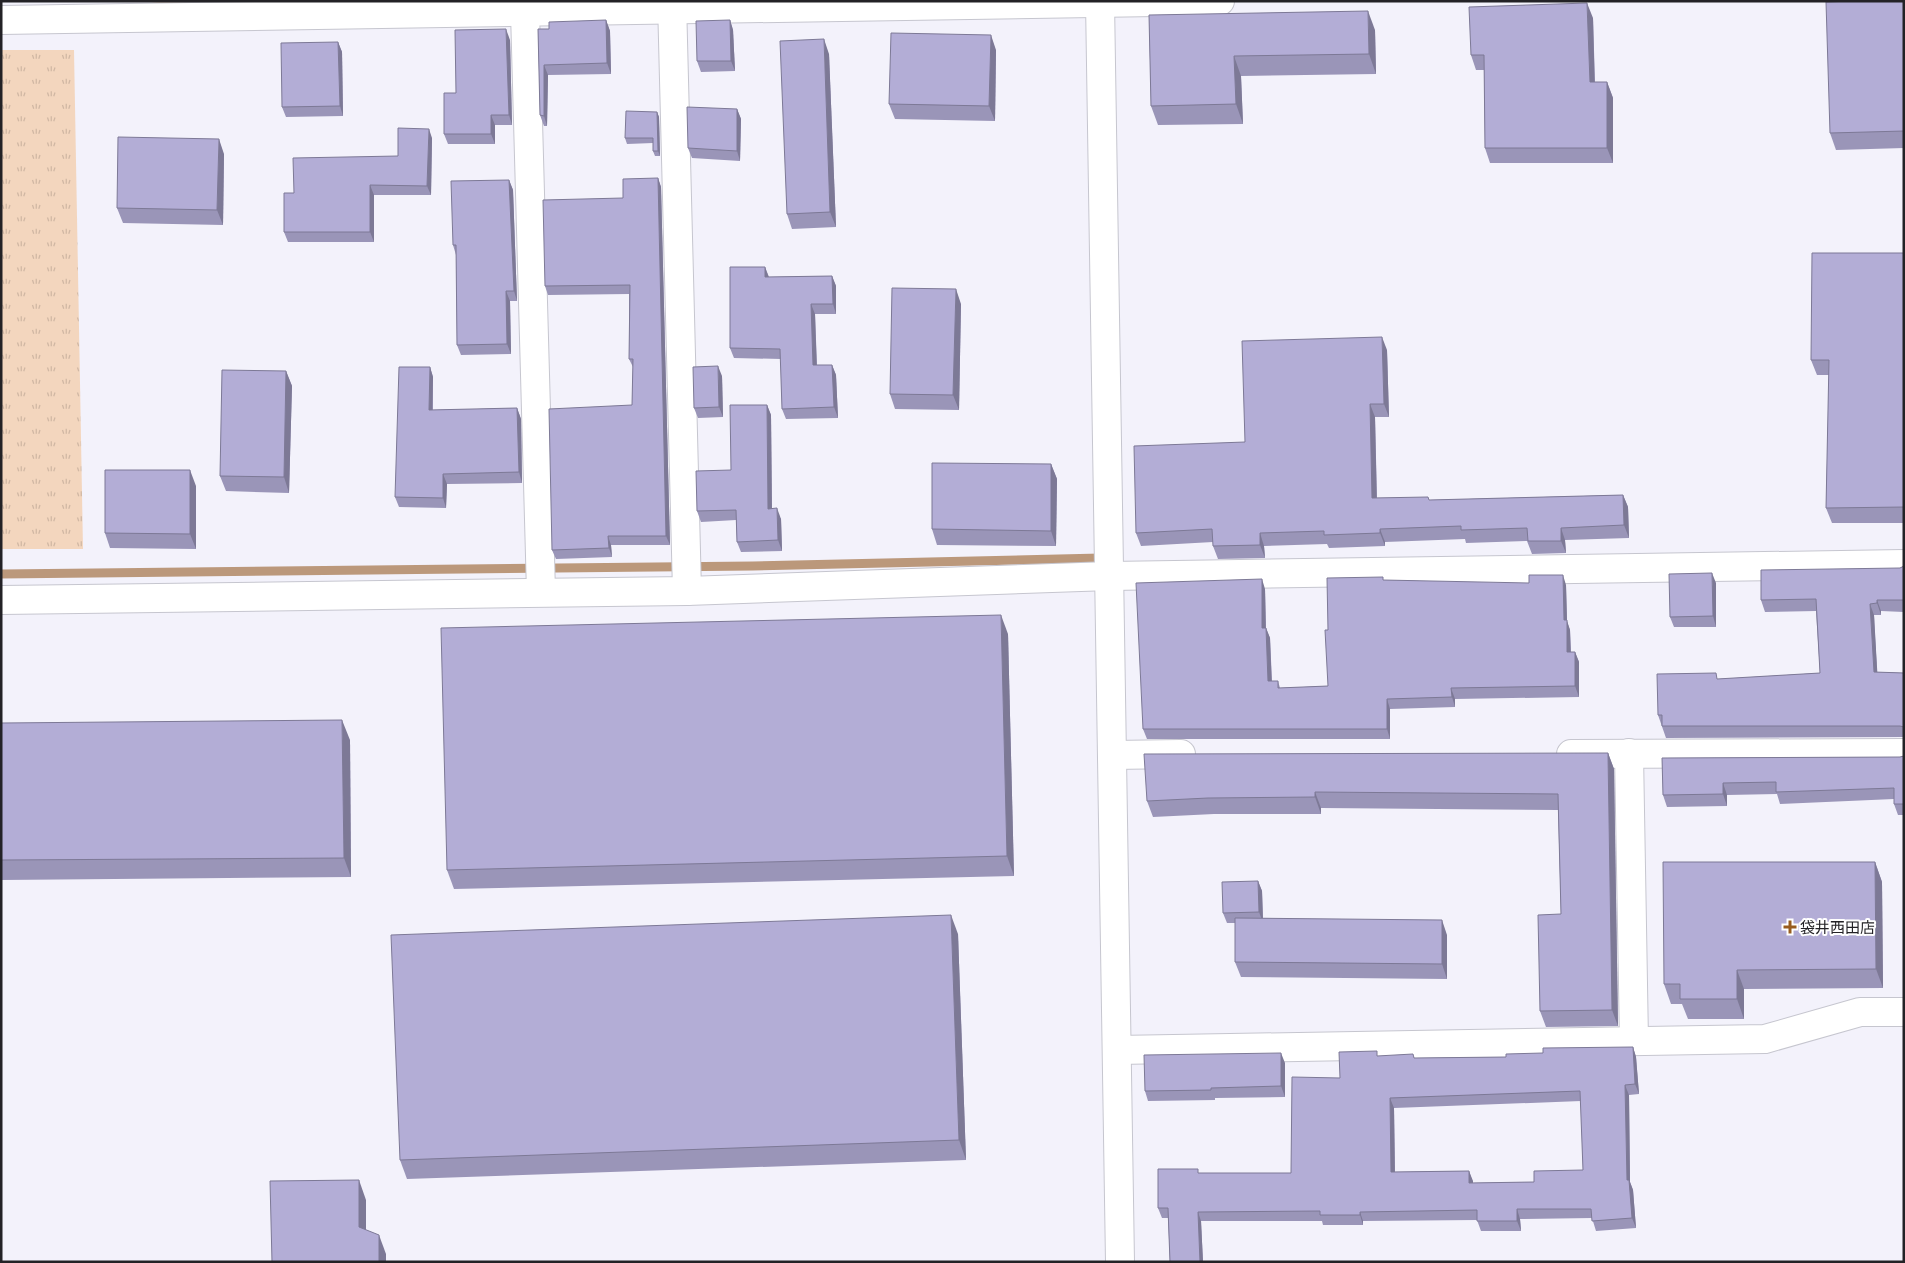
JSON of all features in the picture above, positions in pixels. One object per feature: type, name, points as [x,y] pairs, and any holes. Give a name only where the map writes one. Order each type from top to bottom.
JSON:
[{"type":"street","points":[[1,20],[104,9],[490,6],[525,12],[672,5],[1220,1]]},
{"type":"street","points":[[1100,2],[1120,1262]]},
{"type":"street","points":[[672,5],[687,586]]},
{"type":"street","points":[[525,12],[541,585]]},
{"type":"street","points":[[1,600],[541,585],[687,586],[1110,576],[1904,564]]},
{"type":"street","points":[[1629,753],[1634,1041]]},
{"type":"street","points":[[1549,754],[1904,753]]},
{"type":"street","points":[[1112,755],[1202,754]]},
{"type":"street","points":[[1117,1050],[1765,1038],[1860,1012],[1904,1012]]},
{"type":"green space","points":[[142,1],[265,1],[265,15]]},
{"type":"green space","points":[[1,50],[74,50],[83,549],[1,549]]},
{"type":"building","points":[[1904,1],[1904,131],[1830,133],[1826,2]]},
{"type":"building","points":[[1587,3],[1590,82],[1607,82],[1607,148],[1485,148],[1484,55],[1471,55],[1469,7]]},
{"type":"building","points":[[1368,11],[1369,54],[1234,56],[1236,104],[1151,106],[1149,15]]},
{"type":"building","points":[[606,20],[607,63],[544,65],[544,116],[540,115],[538,29],[549,29],[549,22]]},
{"type":"building","points":[[730,20],[731,61],[697,61],[696,21]]},
{"type":"building","points":[[506,29],[509,115],[491,115],[491,134],[444,134],[444,93],[456,93],[455,30]]},
{"type":"building","points":[[891,33],[991,35],[989,106],[889,104]]},
{"type":"building","points":[[824,39],[830,212],[787,214],[780,41]]},
{"type":"building","points":[[338,42],[340,106],[282,107],[281,43]]},
{"type":"building","points":[[687,107],[737,109],[737,151],[688,148]]},
{"type":"building","points":[[626,111],[657,112],[658,151],[653,151],[653,138],[625,138]]},
{"type":"building","points":[[398,128],[429,129],[427,186],[370,185],[370,232],[284,232],[284,193],[294,193],[293,158],[398,156]]},
{"type":"building","points":[[118,137],[219,139],[217,210],[117,208]]},
{"type":"building","points":[[658,178],[666,536],[608,536],[609,548],[552,550],[549,409],[632,405],[633,359],[629,359],[630,285],[545,286],[543,200],[623,198],[623,179]]},
{"type":"building","points":[[509,180],[514,291],[506,291],[507,344],[457,345],[456,245],[453,245],[451,181]]},
{"type":"building","points":[[1812,253],[1904,253],[1904,507],[1826,508],[1829,360],[1811,360]]},
{"type":"building","points":[[730,267],[765,267],[765,277],[832,276],[833,304],[811,304],[813,365],[832,365],[834,407],[782,409],[780,349],[730,348]]},
{"type":"building","points":[[892,288],[956,289],[953,395],[890,394]]},
{"type":"building","points":[[1382,337],[1384,404],[1370,404],[1372,498],[1428,497],[1429,500],[1623,495],[1624,525],[1561,528],[1561,541],[1528,541],[1527,528],[1461,530],[1461,526],[1380,529],[1380,533],[1324,535],[1324,531],[1260,533],[1260,545],[1213,546],[1212,529],[1136,533],[1134,446],[1245,442],[1242,341]]},
{"type":"building","points":[[718,366],[719,407],[694,408],[693,367]]},
{"type":"building","points":[[399,367],[430,367],[429,410],[517,408],[519,472],[443,474],[443,498],[395,497]]},
{"type":"building","points":[[222,370],[286,371],[284,477],[220,476]]},
{"type":"building","points":[[730,405],[767,405],[768,509],[777,508],[778,540],[737,542],[736,510],[697,511],[696,471],[731,470]]},
{"type":"building","points":[[932,463],[1051,464],[1051,531],[932,529]]},
{"type":"building","points":[[105,470],[190,470],[190,534],[105,533]]},
{"type":"building","points":[[1904,566],[1904,600],[1877,600],[1877,603],[1870,604],[1874,672],[1904,673],[1904,727],[1662,726],[1662,715],[1658,715],[1657,674],[1716,673],[1717,679],[1820,673],[1816,599],[1761,600],[1761,570],[1900,568]]},
{"type":"building","points":[[1712,573],[1713,616],[1670,617],[1669,574]]},
{"type":"building","points":[[1529,575],[1563,575],[1564,620],[1567,620],[1567,652],[1575,652],[1575,686],[1451,688],[1452,697],[1387,699],[1387,729],[1143,729],[1136,583],[1262,579],[1262,628],[1266,628],[1268,681],[1278,681],[1278,688],[1328,686],[1325,630],[1328,630],[1327,578],[1383,577],[1383,580],[1529,583]]},
{"type":"building","points":[[1001,615],[1007,856],[447,870],[441,628]]},
{"type":"building","points":[[342,720],[344,858],[1,860],[1,723]]},
{"type":"building","points":[[1608,753],[1612,1010],[1540,1011],[1538,915],[1561,914],[1558,794],[1315,792],[1315,797],[1208,798],[1147,801],[1144,754]]},
{"type":"building","points":[[1904,756],[1904,804],[1894,804],[1894,788],[1776,792],[1776,782],[1723,783],[1723,794],[1663,795],[1662,758]]},
{"type":"building","points":[[1663,862],[1875,862],[1876,969],[1737,970],[1737,999],[1680,999],[1680,984],[1664,984]]},
{"type":"building","points":[[1258,881],[1259,912],[1223,913],[1222,882]]},
{"type":"building","points":[[951,915],[959,1140],[400,1160],[391,935]]},
{"type":"building","points":[[1235,918],[1442,920],[1442,964],[1235,962]]},
{"type":"building","points":[[1633,1047],[1635,1084],[1625,1085],[1627,1180],[1629,1180],[1632,1218],[1592,1221],[1591,1209],[1517,1209],[1517,1221],[1477,1221],[1477,1210],[1360,1212],[1360,1215],[1320,1215],[1320,1211],[1198,1212],[1200,1262],[1170,1262],[1168,1208],[1158,1208],[1158,1169],[1198,1169],[1198,1173],[1291,1173],[1292,1077],[1340,1078],[1339,1052],[1377,1051],[1377,1056],[1413,1054],[1414,1058],[1506,1057],[1506,1054],[1543,1053],[1543,1048]],"holes":[[[1580,1091],[1583,1170],[1534,1171],[1534,1182],[1469,1183],[1469,1171],[1391,1172],[1390,1098]]]},
{"type":"building","points":[[1281,1053],[1281,1086],[1145,1091],[1144,1055]]},
{"type":"building","points":[[359,1180],[359,1227],[379,1235],[379,1262],[272,1262],[270,1181]]},
{"type":"waterway","points":[[1,574],[753,566],[1101,558]]},
{"type":"place","name":"袋井西田店","points":[[1790,927]]}]
